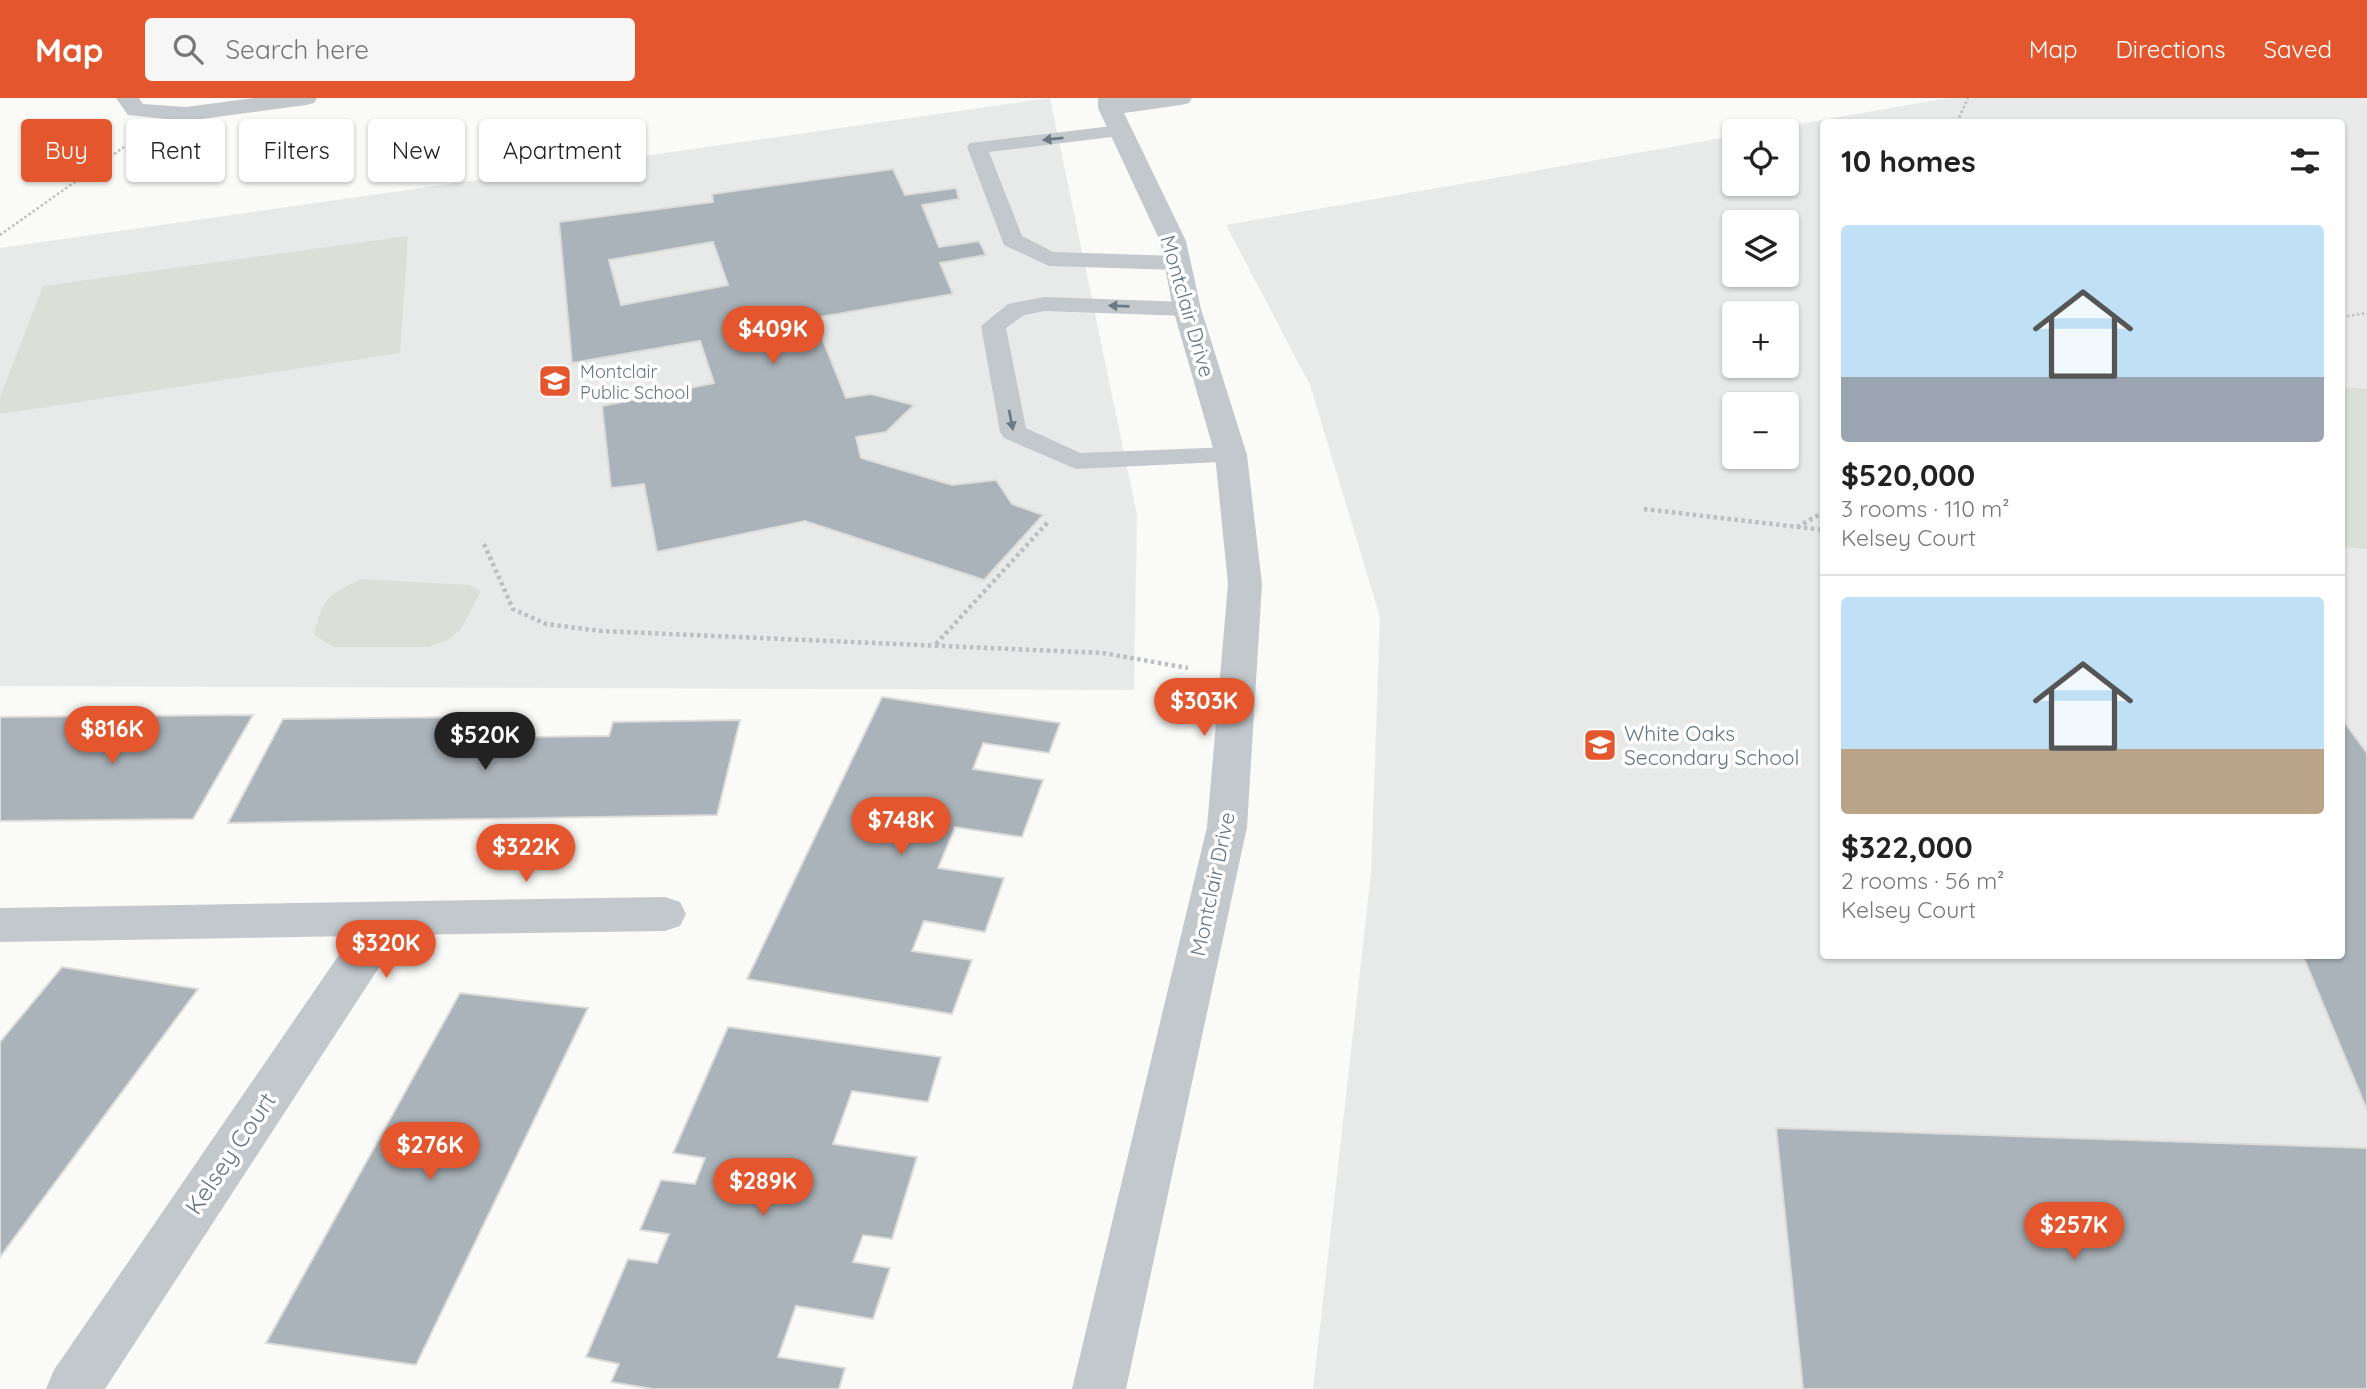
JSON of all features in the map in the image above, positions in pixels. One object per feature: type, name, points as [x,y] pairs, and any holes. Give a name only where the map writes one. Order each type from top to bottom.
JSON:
[{"type":"street","points":[[127,98],[136,110],[186,114],[306,98]]},
{"type":"street","points":[[1113,113],[1181,98]]},
{"type":"street","name":"Montclair Drive","points":[[1099,1389],[1227,827],[1245,584],[1231,455],[1187,309],[1173,241],[1113,113]]},
{"type":"street","points":[[0,925],[665,914]]},
{"type":"street","name":"Kelsey Court","points":[[73,1389],[388,918]]},
{"type":"lane","points":[[1113,113],[977,147],[1012,240],[1049,258],[1178,263]]},
{"type":"lane","points":[[1187,309],[1045,304],[1017,309],[993,326],[1013,432],[1076,461],[1231,455]]},
{"type":"path","points":[[1958,119],[1968,98]]},
{"type":"path","points":[[0,235],[152,127],[186,114]]},
{"type":"path","points":[[2345,317],[2367,313]]},
{"type":"path","points":[[1644,509],[1820,530]]},
{"type":"path","points":[[1796,527],[1820,514]]},
{"type":"path","points":[[936,645],[1048,522]]},
{"type":"path","points":[[484,544],[513,609],[546,624],[601,631],[1103,653],[1238,677]]},
{"type":"shaded area","name":"Montclair Public School","points":[[1050,98],[1137,515],[1134,690],[0,686],[0,248],[479,180],[479,182],[646,182],[646,156]]},
{"type":"shaded area","name":"White Oaks Secondary School","points":[[1948,98],[2367,98],[2367,1389],[1313,1389],[1371,873],[1380,617],[1310,385],[1226,225],[1722,138],[1722,196],[1799,196],[1799,124],[1820,120],[1820,959],[2345,959],[2345,119],[1828,119]]},
{"type":"shaded area","points":[[408,236],[400,353],[0,414],[0,397],[43,286]]},
{"type":"shaded area","points":[[2345,387],[2367,389],[2367,549],[2345,547]]},
{"type":"shaded area","points":[[361,579],[468,585],[481,591],[461,629],[449,639],[428,647],[334,647],[314,635],[320,613],[334,594]]},
{"type":"building","points":[[893,169],[905,195],[956,188],[959,199],[922,205],[939,247],[979,241],[986,255],[940,263],[953,294],[814,318],[846,398],[871,394],[914,405],[886,432],[856,437],[861,458],[952,485],[996,480],[1012,504],[1043,515],[984,580],[805,521],[657,552],[644,484],[611,488],[602,406],[714,383],[700,341],[572,363],[559,222],[713,202],[712,194]],"holes":[[[713,242],[728,285],[621,305],[609,260]]]},
{"type":"building","points":[[882,697],[1060,723],[1049,753],[983,743],[973,769],[1043,780],[1022,837],[955,827],[938,868],[1004,878],[985,932],[924,921],[912,951],[972,960],[952,1014],[747,979]]},
{"type":"building","points":[[253,715],[193,819],[0,821],[0,717]]},
{"type":"building","points":[[469,717],[460,738],[609,736],[613,722],[740,720],[717,815],[228,823],[283,719]]},
{"type":"building","points":[[2345,723],[2367,753],[2367,1110],[2304,959],[2345,959]]},
{"type":"building","points":[[62,967],[198,989],[0,1257],[0,1042]]},
{"type":"building","points":[[460,993],[588,1008],[416,1365],[266,1343]]},
{"type":"building","points":[[728,1027],[941,1057],[928,1102],[852,1091],[833,1144],[917,1157],[892,1239],[863,1235],[853,1262],[890,1268],[873,1319],[796,1306],[778,1357],[845,1368],[839,1389],[653,1389],[611,1382],[619,1364],[586,1357],[628,1259],[657,1263],[669,1234],[640,1230],[661,1180],[695,1184],[705,1158],[673,1153]]},
{"type":"building","points":[[1776,1128],[2367,1148],[2367,1389],[1803,1389]]},
{"type":"place","name":"Montclair Public School","points":[[555,381]]},
{"type":"place","name":"White Oaks Secondary School","points":[[1600,745]]}]
